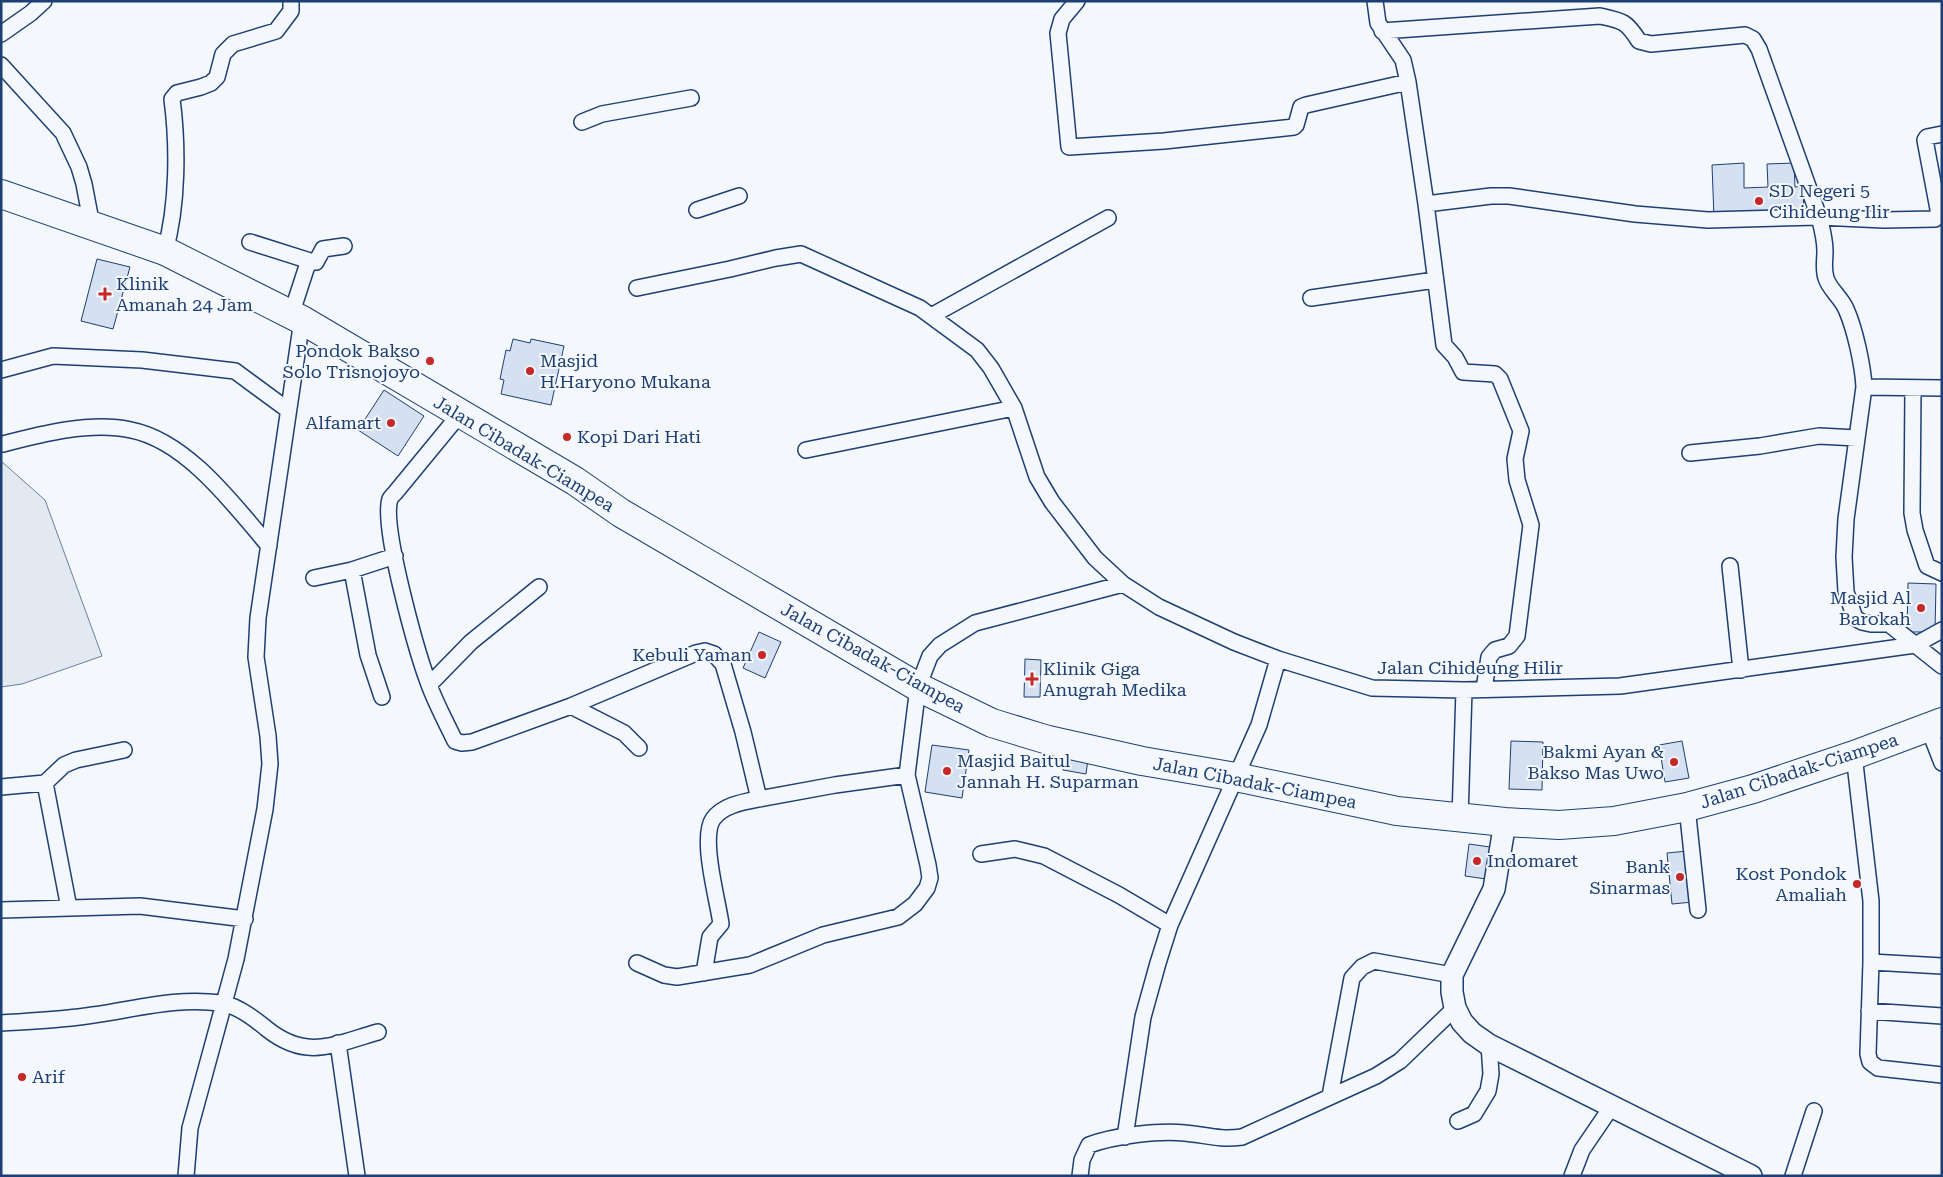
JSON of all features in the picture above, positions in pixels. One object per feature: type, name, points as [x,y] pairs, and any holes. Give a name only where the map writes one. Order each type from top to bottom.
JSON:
[{"type":"highway","name":"Jalan Cibadak-Ciampea","points":[[1,194],[165,251],[296,318],[575,481],[621,513],[918,687],[992,723],[1048,740],[1142,761],[1236,777],[1396,811],[1505,822],[1559,825],[1614,821],[1687,807],[1752,789],[1854,755],[1935,724]]},
{"type":"main road","points":[[1505,822],[1494,889],[1452,975],[1452,992],[1455,1008],[1462,1022],[1472,1033],[1489,1045],[1745,1174]]},
{"type":"street","points":[[1,34],[31,13],[44,1]]},
{"type":"street","points":[[165,251],[172,227],[176,137],[172,98],[177,93],[211,83],[217,77],[223,54],[234,44],[276,31],[291,11],[291,1]]},
{"type":"street","points":[[1077,1],[1062,19],[1058,33],[1069,147],[1294,127],[1301,107],[1306,104],[1408,82]]},
{"type":"street","points":[[1375,1],[1378,23],[1403,60],[1408,82],[1444,345],[1455,357],[1463,372],[1495,374],[1500,379],[1521,431],[1515,459],[1517,480],[1531,525],[1517,636],[1509,646],[1495,650],[1489,657],[1484,689]]},
{"type":"street","points":[[1382,31],[1600,16],[1618,20],[1629,26],[1638,41],[1651,44],[1744,35],[1753,39],[1759,49],[1819,217],[1825,251],[1824,272],[1829,286],[1838,294],[1847,310],[1863,368],[1864,387],[1846,519],[1844,557],[1846,592],[1855,618],[1862,622],[1889,624],[1942,666]]},
{"type":"street","points":[[1,65],[63,133],[79,167],[92,226]]},
{"type":"street","points":[[582,122],[602,114],[691,98]]},
{"type":"street","points":[[1426,204],[1491,196],[1509,196],[1654,216],[1708,220],[1819,217],[1884,220],[1935,219],[1938,215],[1938,210],[1925,140],[1927,136],[1942,134]]},
{"type":"street","points":[[697,210],[738,196]]},
{"type":"street","points":[[932,316],[1108,218]]},
{"type":"street","points":[[250,242],[316,262],[323,250],[344,246]]},
{"type":"street","name":"Jalan Cihideung Hilir","points":[[637,288],[801,254],[920,308],[977,350],[991,368],[1014,408],[1037,477],[1052,502],[1095,558],[1123,584],[1159,607],[1234,642],[1278,659],[1372,688],[1464,690],[1620,686],[1915,644],[1942,630]]},
{"type":"street","points":[[186,1176],[190,1128],[236,959],[265,809],[270,764],[268,736],[256,657],[258,618],[288,410],[296,318],[306,269],[310,261]]},
{"type":"street","points":[[1311,298],[1435,280]]},
{"type":"street","points":[[1,370],[53,356],[142,360],[235,370],[288,410]]},
{"type":"street","points":[[1864,387],[1942,388]]},
{"type":"street","points":[[1913,388],[1912,513],[1915,530],[1928,566],[1942,573]]},
{"type":"street","points":[[806,450],[1014,408]]},
{"type":"street","points":[[460,414],[390,499],[390,531],[416,646],[429,685],[455,742],[472,742],[571,706],[696,653],[705,651],[714,654],[723,664],[743,732],[759,799]]},
{"type":"street","points":[[3,444],[70,429],[112,428],[130,429],[144,433],[177,451],[199,470],[233,504],[269,546]]},
{"type":"street","points":[[1690,453],[1760,446],[1819,436],[1857,438]]},
{"type":"street","points":[[314,578],[352,570],[395,556]]},
{"type":"street","points":[[1730,566],[1741,670]]},
{"type":"street","points":[[352,570],[368,655],[382,697]]},
{"type":"street","points":[[637,963],[670,976],[704,973],[750,965],[823,935],[898,917],[915,904],[927,888],[930,878],[906,776],[918,687],[930,656],[961,631],[975,623],[1123,584]]},
{"type":"street","points":[[429,685],[471,642],[539,587]]},
{"type":"street","points":[[1125,1137],[1148,995],[1170,925],[1259,725],[1278,659]]},
{"type":"street","points":[[1460,818],[1464,690]]},
{"type":"street","points":[[571,706],[624,733],[639,748]]},
{"type":"street","points":[[1935,724],[1942,763]]},
{"type":"street","points":[[1,787],[44,783],[64,765],[76,760],[124,750]]},
{"type":"street","points":[[1854,755],[1870,901],[1871,962],[1868,1054],[1870,1062],[1878,1068],[1942,1076]]},
{"type":"street","points":[[704,973],[710,937],[721,924],[710,857],[711,823],[720,812],[729,807],[759,799],[835,785],[906,776]]},
{"type":"street","points":[[44,783],[68,908]]},
{"type":"street","points":[[1687,807],[1698,910]]},
{"type":"street","points":[[981,854],[1015,848],[1044,856],[1119,895],[1170,925]]},
{"type":"street","points":[[1,910],[140,906],[245,919]]},
{"type":"street","points":[[1330,1096],[1352,978],[1362,968],[1374,961],[1452,975]]},
{"type":"street","points":[[1871,962],[1942,966]]},
{"type":"street","points":[[1,1023],[92,1015],[166,1002],[223,1003],[253,1017],[284,1041],[302,1048],[317,1048],[378,1032]]},
{"type":"street","points":[[1080,1176],[1082,1160],[1089,1145],[1104,1139],[1168,1132],[1190,1133],[1218,1139],[1242,1137],[1376,1076],[1400,1060],[1455,1008]]},
{"type":"street","points":[[1869,1011],[1942,1016]]},
{"type":"street","points":[[338,1043],[357,1176]]},
{"type":"street","points":[[1458,1121],[1474,1114],[1488,1091],[1491,1074],[1489,1045]]},
{"type":"street","points":[[1572,1176],[1582,1150],[1612,1106]]},
{"type":"street","points":[[1793,1176],[1814,1110]]},
{"type":"shaded area","points":[[1,461],[45,500],[102,656],[22,684],[1,687]]},
{"type":"building","name":"SD Negeri 5 Cihideung Ilir","points":[[1744,163],[1744,188],[1768,187],[1767,164],[1794,163],[1795,187],[1803,186],[1804,214],[1714,218],[1712,165]]},
{"type":"building","name":"Klinik Amanah 24 Jam","points":[[97,259],[130,267],[113,329],[81,321]]},
{"type":"building","name":"Masjid H.Haryono Mukana","points":[[513,339],[530,343],[531,339],[564,346],[551,405],[501,394],[504,380],[500,379],[506,350],[510,351]]},
{"type":"building","name":"Alfamart","points":[[384,390],[424,416],[398,456],[358,430]]},
{"type":"building","name":"Masjid Al Barokah","points":[[1908,583],[1936,584],[1935,632],[1907,632]]},
{"type":"building","name":"Kebuli Yaman","points":[[759,632],[781,642],[765,678],[743,668]]},
{"type":"building","name":"Klinik Giga Anugrah Medika","points":[[1025,659],[1041,660],[1040,697],[1024,697]]},
{"type":"building","points":[[1511,741],[1543,742],[1542,790],[1509,789]]},
{"type":"building","name":"Bakmi Ayan & Bakso Mas Uwo","points":[[1682,741],[1689,778],[1665,782],[1659,745]]},
{"type":"building","name":"Masjid Baitul Jannah H. Suparman","points":[[932,745],[969,750],[962,798],[925,792]]},
{"type":"building","points":[[1066,755],[1088,759],[1086,774],[1063,770]]},
{"type":"building","name":"Indomaret","points":[[1469,844],[1490,847],[1486,879],[1465,876]]},
{"type":"building","name":"Bank Sinarmas","points":[[1688,851],[1693,902],[1672,904],[1667,853]]},
{"type":"place","name":"SD Negeri 5 Cihideung Ilir","points":[[1759,201]]},
{"type":"place","name":"Klinik Amanah 24 Jam","points":[[105,294]]},
{"type":"place","name":"Pondok Bakso Solo Trisnojoyo","points":[[430,361]]},
{"type":"place","name":"Masjid H.Haryono Mukana","points":[[530,371]]},
{"type":"place","name":"Alfamart","points":[[391,423]]},
{"type":"place","name":"Kopi Dari Hati","points":[[567,437]]},
{"type":"place","name":"Masjid Al Barokah","points":[[1921,608]]},
{"type":"place","name":"Kebuli Yaman","points":[[762,655]]},
{"type":"place","name":"Klinik Giga Anugrah Medika","points":[[1032,679]]},
{"type":"place","name":"Bakmi Ayan & Bakso Mas Uwo","points":[[1674,762]]},
{"type":"place","name":"Masjid Baitul Jannah H. Suparman","points":[[947,771]]},
{"type":"place","name":"Indomaret","points":[[1477,861]]},
{"type":"place","name":"Bank Sinarmas","points":[[1680,877]]},
{"type":"place","name":"Kost Pondok Amaliah","points":[[1857,884]]},
{"type":"place","name":"Arif","points":[[22,1077]]}]
